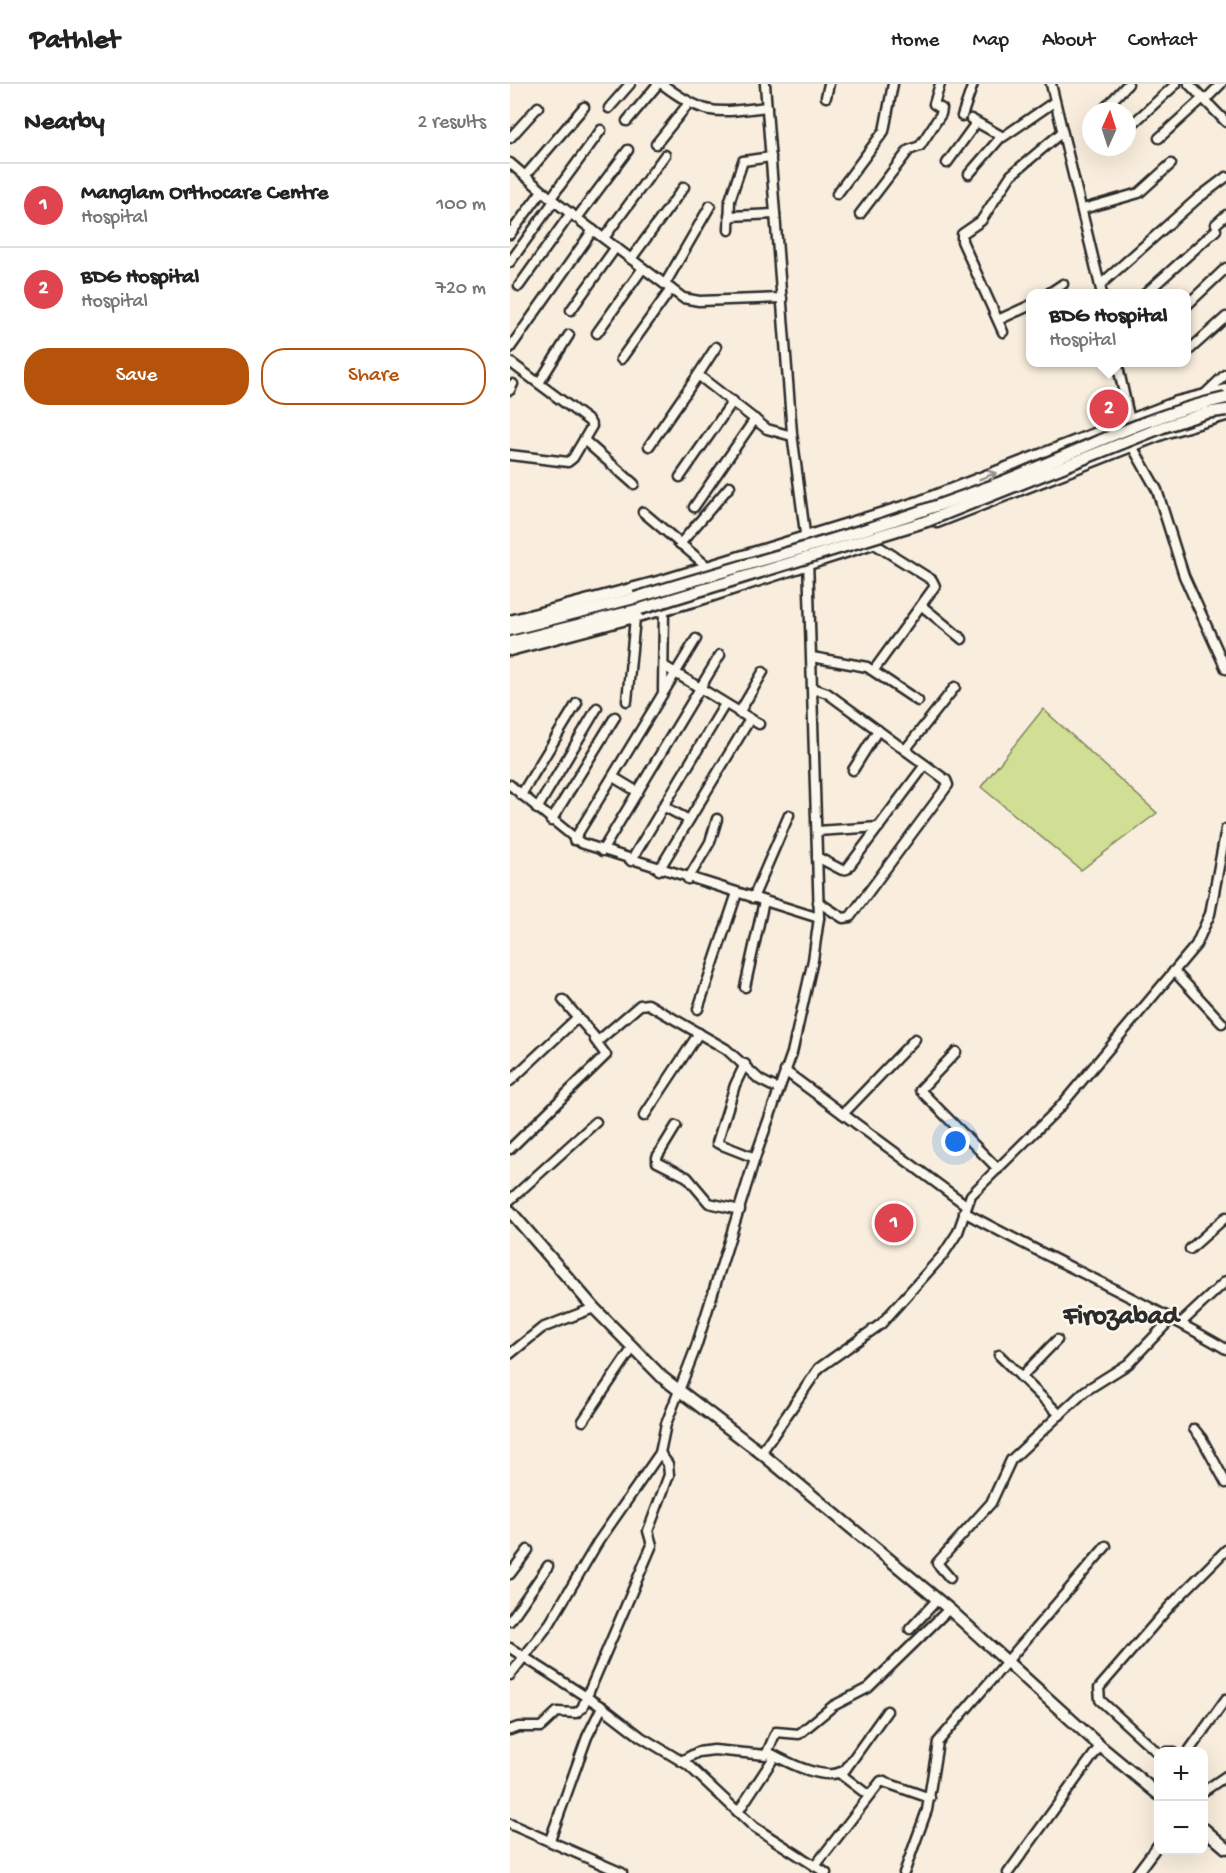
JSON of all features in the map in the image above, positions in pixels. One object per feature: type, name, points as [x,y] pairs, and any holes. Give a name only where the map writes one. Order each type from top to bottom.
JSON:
[{"type":"main road","points":[[510,621],[708,567],[919,502],[1204,394],[1226,390]]},
{"type":"main road","points":[[510,630],[635,598],[962,496],[1165,415],[1226,398]]},
{"type":"main road","points":[[510,650],[637,613],[927,521],[1163,427],[1206,413],[1226,410]]},
{"type":"main road","points":[[510,642],[664,609],[977,508],[1167,432],[1226,416]]},
{"type":"main road","points":[[510,1209],[594,1308],[632,1349],[679,1392],[761,1453],[949,1609],[1100,1746],[1154,1791]]},
{"type":"main road","points":[[1208,1833],[1226,1848]]},
{"type":"street","points":[[609,108],[630,84]]},
{"type":"street","points":[[627,122],[658,84]]},
{"type":"street","points":[[662,84],[689,103],[707,112],[718,113],[767,107]]},
{"type":"street","points":[[510,1675],[550,1623],[598,1542],[660,1453],[666,1424],[716,1289],[755,1158],[796,1036],[811,971],[819,918],[809,563],[792,436],[765,84]]},
{"type":"street","points":[[826,97],[829,84]]},
{"type":"street","points":[[837,194],[884,131],[893,84]]},
{"type":"street","points":[[860,214],[909,150],[920,146],[941,114],[942,110],[934,104],[940,84]]},
{"type":"street","points":[[947,163],[970,120],[973,84]]},
{"type":"street","points":[[1060,84],[1051,88],[1061,133],[1083,209],[1101,289]]},
{"type":"street","points":[[1111,102],[1128,84]]},
{"type":"street","points":[[1136,121],[1176,84]]},
{"type":"street","points":[[1190,84],[1224,118]]},
{"type":"street","points":[[1159,138],[1221,84]]},
{"type":"street","points":[[969,174],[1001,137],[1054,102]]},
{"type":"street","points":[[656,144],[689,103]]},
{"type":"street","points":[[510,138],[538,107]]},
{"type":"street","points":[[525,176],[584,107]]},
{"type":"street","points":[[970,120],[1001,137]]},
{"type":"street","points":[[510,262],[601,130]]},
{"type":"street","points":[[1004,332],[963,241],[962,234],[981,221],[1011,175],[1061,133]]},
{"type":"street","points":[[519,286],[628,150]]},
{"type":"street","points":[[604,238],[665,155]]},
{"type":"street","points":[[729,230],[734,185],[743,161],[771,157]]},
{"type":"street","points":[[510,164],[552,200],[668,286],[693,301],[782,298]]},
{"type":"street","points":[[1083,209],[1139,193],[1171,164]]},
{"type":"street","points":[[1101,289],[1197,199],[1226,177]]},
{"type":"street","points":[[631,259],[684,187]]},
{"type":"street","points":[[510,234],[542,191]]},
{"type":"street","points":[[621,359],[668,286],[710,206]]},
{"type":"street","points":[[729,216],[776,214]]},
{"type":"street","points":[[1150,289],[1226,215]]},
{"type":"street","points":[[510,348],[593,230]]},
{"type":"street","points":[[571,310],[616,247]]},
{"type":"street","points":[[597,333],[643,267]]},
{"type":"street","points":[[1191,300],[1226,268]]},
{"type":"street","points":[[1056,289],[1063,284]]},
{"type":"street","points":[[998,320],[1026,307]]},
{"type":"street","points":[[1191,348],[1226,317]]},
{"type":"street","points":[[539,383],[569,335]]},
{"type":"street","points":[[649,446],[716,347]]},
{"type":"street","points":[[510,362],[591,423],[591,429],[568,462],[510,455]]},
{"type":"street","points":[[1120,367],[1130,421]]},
{"type":"street","points":[[1204,394],[1226,374]]},
{"type":"street","points":[[698,375],[771,431],[792,436]]},
{"type":"street","points":[[680,477],[733,401]]},
{"type":"street","points":[[694,507],[755,419]]},
{"type":"street","points":[[584,440],[634,484]]},
{"type":"street","points":[[1132,446],[1157,490],[1184,576],[1226,669]]},
{"type":"street","points":[[680,544],[730,486]]},
{"type":"street","points":[[643,512],[708,567]]},
{"type":"street","points":[[873,543],[934,583],[934,590],[874,670]]},
{"type":"street","points":[[922,606],[962,639]]},
{"type":"street","points":[[663,692],[664,609]]},
{"type":"street","points":[[627,701],[637,613]]},
{"type":"street","points":[[574,840],[696,639]]},
{"type":"street","points":[[602,851],[720,655]]},
{"type":"street","points":[[812,657],[849,662],[874,670],[918,701]]},
{"type":"street","points":[[664,666],[759,724]]},
{"type":"street","points":[[739,712],[763,672]]},
{"type":"street","points":[[905,750],[955,687]]},
{"type":"street","points":[[813,688],[827,693],[946,780],[947,787],[850,917],[843,918],[818,902]]},
{"type":"street","points":[[521,795],[578,703]]},
{"type":"street","points":[[631,861],[725,704]]},
{"type":"street","points":[[537,809],[597,708]]},
{"type":"street","points":[[551,821],[615,717]]},
{"type":"street","points":[[658,870],[750,719]]},
{"type":"street","points":[[853,770],[878,730]]},
{"type":"street","points":[[817,857],[844,871],[925,765]]},
{"type":"street","points":[[612,777],[638,792]]},
{"type":"street","points":[[510,785],[574,840],[658,870],[819,918]]},
{"type":"street","points":[[663,806],[688,820]]},
{"type":"street","points":[[753,898],[789,815]]},
{"type":"street","points":[[688,879],[710,842],[717,819]]},
{"type":"street","points":[[817,831],[879,827]]},
{"type":"street","points":[[761,1453],[819,1368],[881,1324],[943,1255],[958,1232],[971,1195],[1066,1101],[1196,945],[1207,926],[1226,829]]},
{"type":"street","points":[[698,1009],[737,893]]},
{"type":"street","points":[[745,987],[764,901]]},
{"type":"street","points":[[1174,971],[1222,1023]]},
{"type":"street","points":[[510,1149],[606,1056],[563,1000]]},
{"type":"street","points":[[595,1040],[600,1040],[642,1003],[726,1049],[760,1080],[778,1089]]},
{"type":"street","points":[[510,1081],[577,1018]]},
{"type":"street","points":[[644,1116],[699,1033]]},
{"type":"street","points":[[843,1113],[915,1039]]},
{"type":"street","points":[[956,1052],[920,1090],[998,1169]]},
{"type":"street","points":[[745,1064],[735,1085],[717,1143],[755,1158]]},
{"type":"street","points":[[784,1071],[843,1113],[965,1209],[1031,1249],[1172,1318],[1226,1349]]},
{"type":"street","points":[[510,1209],[596,1122]]},
{"type":"street","points":[[676,1126],[657,1157],[657,1162],[687,1177],[709,1203],[740,1210]]},
{"type":"street","points":[[1190,1249],[1226,1217]]},
{"type":"street","points":[[1181,1323],[1226,1281]]},
{"type":"street","points":[[510,1354],[542,1328],[594,1308]]},
{"type":"street","points":[[950,1578],[937,1565],[938,1561],[991,1503],[1011,1460],[1085,1391],[1128,1364],[1172,1318]]},
{"type":"street","points":[[1021,1377],[1057,1340]]},
{"type":"street","points":[[583,1421],[632,1349]]},
{"type":"street","points":[[999,1355],[1060,1415]]},
{"type":"street","points":[[1194,1429],[1226,1483]]},
{"type":"street","points":[[510,1730],[518,1727],[541,1726],[560,1711],[576,1713],[586,1697],[603,1664],[652,1545],[648,1531],[669,1475],[668,1464],[660,1453]]},
{"type":"street","points":[[904,1873],[930,1798],[938,1742],[1009,1662],[1106,1546]]},
{"type":"street","points":[[510,1574],[528,1550]]},
{"type":"street","points":[[1154,1749],[1100,1700],[1099,1688],[1170,1606],[1226,1550]]},
{"type":"street","points":[[510,1621],[548,1566]]},
{"type":"street","points":[[910,1629],[937,1600]]},
{"type":"street","points":[[738,1812],[772,1754],[776,1732],[799,1734],[833,1706],[868,1688],[949,1609]]},
{"type":"street","points":[[510,1648],[522,1659],[602,1707],[641,1737],[695,1769],[738,1812],[765,1834],[826,1873]]},
{"type":"street","points":[[1192,1747],[1225,1704]]},
{"type":"street","points":[[550,1840],[587,1737],[602,1707]]},
{"type":"street","points":[[681,1761],[698,1752],[714,1750],[760,1756],[772,1754],[807,1771],[839,1773],[845,1770],[887,1711]]},
{"type":"street","points":[[1008,1873],[1100,1746]]},
{"type":"street","points":[[839,1773],[868,1795]]},
{"type":"street","points":[[1208,1785],[1226,1776]]},
{"type":"street","points":[[815,1866],[881,1781],[930,1798]]},
{"type":"street","points":[[510,1824],[622,1873]]},
{"type":"street","points":[[1137,1873],[1154,1850]]},
{"type":"green space","points":[[1043,709],[1157,813],[1081,870],[981,787]]},
{"type":"place","name":"BDG Hospital","points":[[1109,409]]},
{"type":"place","name":"Manglam Orthocare Centre","points":[[894,1223]]},
{"type":"district","name":"Firozabad","points":[[1121,1314]]}]
